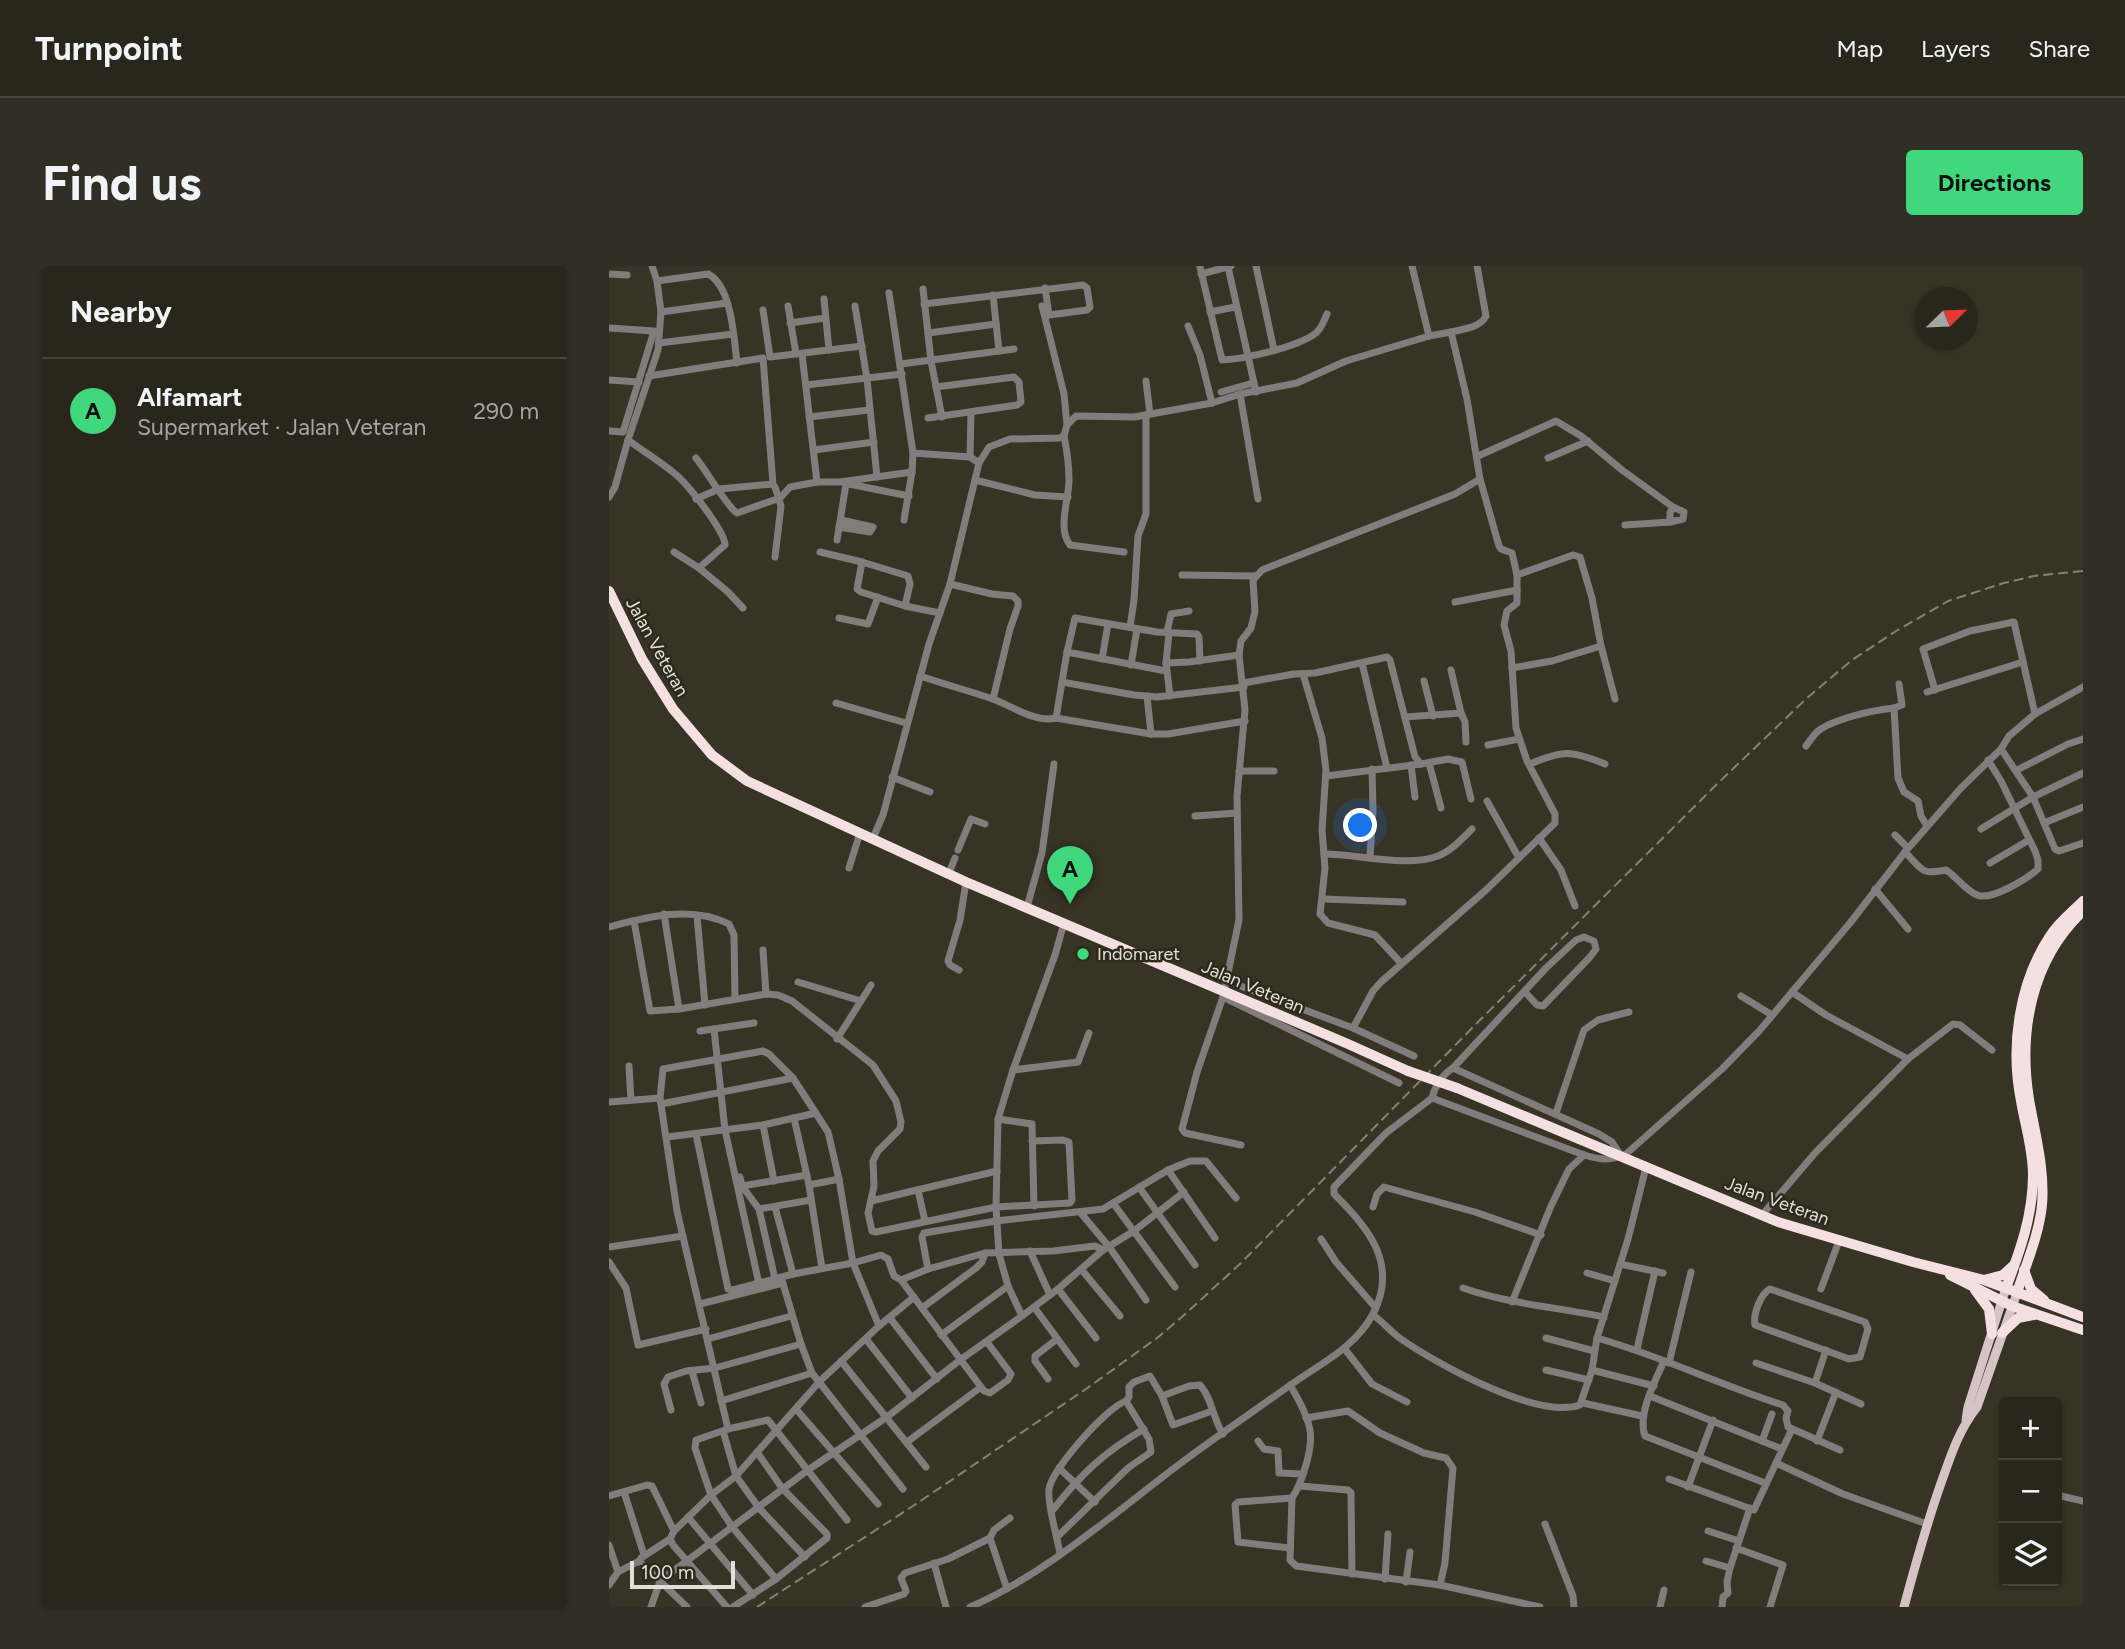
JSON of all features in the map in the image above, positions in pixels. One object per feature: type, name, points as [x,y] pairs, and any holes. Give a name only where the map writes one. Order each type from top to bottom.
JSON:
[{"type":"highway","name":"Jalan Veteran","points":[[609,591],[658,687],[698,741],[747,781],[967,882],[1225,990],[1408,1071],[1457,1088],[1791,1227],[1984,1280],[2083,1317]]},
{"type":"highway","points":[[2006,1288],[2017,1260],[2032,1205],[2033,1172],[2029,1135],[2020,1099],[2017,1033],[2022,1004],[2035,965],[2050,935],[2083,901]]},
{"type":"highway","points":[[2017,1293],[2042,1206],[2042,1171],[2026,1064],[2026,1038],[2031,1003],[2057,938],[2083,911]]},
{"type":"highway","points":[[1984,1280],[2003,1275],[2017,1260]]},
{"type":"highway","name":"Jalan Veteran","points":[[1940,1269],[2012,1306],[2083,1330]]},
{"type":"highway","points":[[2024,1269],[2031,1289],[2054,1307]]},
{"type":"highway","points":[[1971,1285],[1989,1309],[1997,1333],[2021,1316],[2042,1315]]},
{"type":"main road","points":[[1997,1333],[2001,1300],[2006,1288]]},
{"type":"main road","points":[[1904,1607],[1927,1524],[1956,1439],[1966,1421],[1968,1406],[1997,1333],[2017,1293]]},
{"type":"street","points":[[609,497],[615,487],[659,343],[661,312],[652,266]]},
{"type":"street","points":[[1256,392],[1253,383],[1247,356],[1235,307],[1229,266],[1201,270],[1221,359],[1247,356],[1274,350],[1316,333],[1327,314]]},
{"type":"street","points":[[1256,266],[1274,350]]},
{"type":"street","points":[[1412,266],[1429,336]]},
{"type":"street","points":[[1067,425],[1076,416],[1120,418],[1148,415],[1297,383],[1346,361],[1482,323],[1486,316],[1477,266]]},
{"type":"street","points":[[609,274],[627,275]]},
{"type":"street","points":[[657,281],[708,274],[715,278],[731,314],[737,363]]},
{"type":"street","points":[[924,304],[1045,288],[1085,285],[1090,307],[1087,310],[1051,316],[1048,314],[1045,288]]},
{"type":"street","points":[[923,289],[931,360],[942,417]]},
{"type":"street","points":[[890,293],[912,453],[912,472],[904,520]]},
{"type":"street","points":[[993,295],[999,351]]},
{"type":"street","points":[[824,299],[829,350]]},
{"type":"street","points":[[661,312],[727,303]]},
{"type":"street","points":[[1046,303],[1042,307],[1063,394],[1067,425],[1064,436],[1069,461],[1068,497],[1064,529],[1070,545],[1124,552]]},
{"type":"street","points":[[788,306],[806,385],[817,482]]},
{"type":"street","points":[[855,306],[867,379],[877,477]]},
{"type":"street","points":[[1210,312],[1235,307]]},
{"type":"street","points":[[763,310],[770,357],[862,346]]},
{"type":"street","points":[[790,323],[825,318]]},
{"type":"street","points":[[928,333],[996,324]]},
{"type":"street","points":[[1188,326],[1200,355],[1212,403]]},
{"type":"street","points":[[609,328],[654,331],[622,432],[609,431]]},
{"type":"street","points":[[1353,1028],[1373,991],[1541,839],[1556,818],[1519,739],[1512,691],[1513,668],[1504,625],[1507,611],[1517,603],[1517,575],[1512,553],[1499,546],[1480,479],[1478,456],[1451,332]]},
{"type":"street","points":[[659,343],[733,334]]},
{"type":"street","points":[[901,364],[1014,349]]},
{"type":"street","points":[[649,376],[763,358],[773,484],[719,489],[696,499]]},
{"type":"street","points":[[806,385],[902,374]]},
{"type":"street","points":[[928,418],[1019,405],[1021,402],[1018,379],[1014,377],[936,387]]},
{"type":"street","points":[[609,380],[639,382]]},
{"type":"street","points":[[1131,665],[1138,536],[1146,514],[1146,382]]},
{"type":"street","points":[[1220,392],[1253,383]]},
{"type":"street","points":[[1240,394],[1258,499]]},
{"type":"street","points":[[810,418],[869,410]]},
{"type":"street","points":[[970,457],[971,412]]},
{"type":"street","points":[[1478,456],[1556,421],[1568,426],[1622,470],[1673,507],[1682,510],[1684,517],[1670,522],[1625,525]]},
{"type":"street","points":[[873,838],[883,815],[906,723],[950,584],[979,463],[989,447],[997,442],[1064,436]]},
{"type":"street","points":[[628,440],[673,472],[726,542],[699,569]]},
{"type":"street","points":[[1548,458],[1588,441]]},
{"type":"street","points":[[814,450],[874,442]]},
{"type":"street","points":[[912,453],[970,457],[979,463]]},
{"type":"street","points":[[696,458],[732,510],[737,513],[780,498],[790,487],[817,482],[843,483],[909,496]]},
{"type":"street","points":[[843,483],[912,472]]},
{"type":"street","points":[[1182,575],[1256,576],[1269,567],[1455,494],[1480,479]]},
{"type":"street","points":[[975,480],[1035,495],[1068,497]]},
{"type":"street","points":[[837,540],[843,483]]},
{"type":"street","points":[[775,487],[781,506],[775,557]]},
{"type":"street","points":[[1670,522],[1673,507]]},
{"type":"street","points":[[674,552],[699,569],[743,608]]},
{"type":"street","points":[[820,552],[862,562],[909,578],[905,606]]},
{"type":"street","points":[[1517,575],[1573,555],[1580,557],[1615,699]]},
{"type":"street","points":[[862,562],[857,589],[905,606],[940,613]]},
{"type":"street","points":[[1241,1145],[1185,1133],[1182,1129],[1197,1072],[1225,990],[1239,911],[1237,813],[1245,721],[1239,655],[1241,641],[1251,628],[1255,611],[1253,585],[1256,576]]},
{"type":"street","points":[[950,584],[1013,596],[1018,601],[1019,606],[1010,629],[993,699]]},
{"type":"street","points":[[1455,602],[1517,590]]},
{"type":"street","points":[[839,618],[868,624],[877,597]]},
{"type":"street","points":[[1170,696],[1166,667],[1171,614],[1189,611]]},
{"type":"street","points":[[1056,718],[1066,652],[1075,618],[1168,633],[1198,635],[1200,661]]},
{"type":"street","points":[[2024,662],[1931,691],[1923,649],[1970,631],[2015,622],[2024,662],[2035,714]]},
{"type":"street","points":[[1102,659],[1108,624]]},
{"type":"street","points":[[1513,668],[1552,661],[1601,646]]},
{"type":"street","points":[[1066,652],[1131,665],[1166,667],[1239,655]]},
{"type":"street","points":[[1062,682],[1147,696],[1170,696],[1388,658],[1411,747],[1415,757],[1425,763],[1441,808]]},
{"type":"street","points":[[1362,663],[1387,768]]},
{"type":"street","points":[[1451,670],[1465,722],[1466,742]]},
{"type":"street","points":[[1303,674],[1322,738],[1326,776],[1322,818],[1323,900],[1320,914],[1328,923],[1375,935],[1401,963]]},
{"type":"street","points":[[920,676],[993,699],[1031,715],[1151,734],[1245,721]]},
{"type":"street","points":[[1424,681],[1433,716]]},
{"type":"street","points":[[1806,746],[1817,732],[1825,727],[1902,705],[1899,684]]},
{"type":"street","points":[[1432,1098],[1584,1155],[1603,1160],[1621,1156],[1722,1069],[1772,1016],[1906,850],[2018,728],[2035,714],[2083,687]]},
{"type":"street","points":[[1147,696],[1151,734]]},
{"type":"street","points":[[836,704],[906,723]]},
{"type":"street","points":[[1894,708],[1898,778],[1904,792],[1917,801],[1927,826]]},
{"type":"street","points":[[1405,717],[1461,713]]},
{"type":"street","points":[[1488,745],[1519,739]]},
{"type":"street","points":[[2017,770],[2083,739]]},
{"type":"street","points":[[2001,749],[2033,797],[2054,847],[2059,851],[2083,843]]},
{"type":"street","points":[[1530,764],[1558,753],[1569,752],[1605,764]]},
{"type":"street","points":[[1326,776],[1448,759],[1462,762],[1471,799]]},
{"type":"street","points":[[1895,835],[1926,872],[1932,874],[1946,870],[1972,892],[1988,897],[2038,869],[2038,857],[1988,760]]},
{"type":"street","points":[[1027,907],[1042,853],[1054,764]]},
{"type":"street","points":[[1412,765],[1415,797]]},
{"type":"street","points":[[1370,856],[1372,769]]},
{"type":"street","points":[[1239,771],[1274,771]]},
{"type":"street","points":[[1981,828],[2033,797],[2083,773]]},
{"type":"street","points":[[892,777],[930,792]]},
{"type":"street","points":[[1487,801],[1518,858]]},
{"type":"street","points":[[2044,823],[2083,807]]},
{"type":"street","points":[[1195,816],[1237,813]]},
{"type":"street","points":[[949,873],[971,818],[985,824]]},
{"type":"street","points":[[1324,854],[1415,860],[1439,856],[1456,845],[1472,829]]},
{"type":"street","points":[[849,868],[860,833]]},
{"type":"street","points":[[1541,839],[1557,863],[1576,906]]},
{"type":"street","points":[[1990,863],[2029,840]]},
{"type":"street","points":[[959,970],[948,961],[967,882]]},
{"type":"street","points":[[1875,889],[1908,929]]},
{"type":"street","points":[[1323,900],[1403,902]]},
{"type":"street","points":[[664,914],[679,1009]]},
{"type":"street","points":[[609,927],[664,914],[697,916],[724,922],[733,929],[735,998]]},
{"type":"street","points":[[697,916],[705,1005]]},
{"type":"street","points":[[635,920],[648,1008],[652,1013],[735,998],[778,995],[792,1001],[877,1070],[893,1095],[901,1122],[899,1129],[878,1151],[873,1161],[868,1218],[874,1232],[996,1207],[1065,1204],[1072,1200],[1069,1142],[1032,1141]]},
{"type":"street","points":[[1022,1316],[1008,1286],[999,1254],[996,1221],[998,1119],[1055,956],[1063,923]]},
{"type":"street","points":[[970,1607],[1007,1589],[1060,1553],[1343,1348],[1374,1311],[1382,1278],[1378,1249],[1365,1226],[1334,1194],[1334,1187],[1386,1133],[1432,1098],[1434,1090],[1447,1072],[1454,1069],[1546,968],[1576,940],[1584,937],[1594,941],[1597,949],[1543,1006],[1537,1005],[1526,993]]},
{"type":"street","points":[[763,950],[766,994]]},
{"type":"street","points":[[798,982],[861,1001]]},
{"type":"street","points":[[837,1039],[871,985]]},
{"type":"street","points":[[1225,990],[1353,1028],[1414,1056]]},
{"type":"street","points":[[1225,990],[1399,1083]]},
{"type":"street","points":[[1792,992],[1826,1015],[1908,1059]]},
{"type":"street","points":[[1741,996],[1772,1016]]},
{"type":"street","points":[[1556,1114],[1584,1030],[1598,1020],[1629,1012]]},
{"type":"street","points":[[700,1031],[754,1023]]},
{"type":"street","points":[[1762,1215],[1815,1153],[1908,1059],[1953,1024],[1960,1025],[1992,1050]]},
{"type":"street","points":[[714,1029],[720,1093],[759,1284]]},
{"type":"street","points":[[1013,1070],[1076,1063],[1089,1033]]},
{"type":"street","points":[[805,1557],[759,1508],[736,1476],[701,1304],[677,1211],[661,1101],[663,1069],[766,1052],[793,1078],[828,1132],[853,1263],[879,1326]]},
{"type":"street","points":[[629,1066],[631,1100]]},
{"type":"street","points":[[1454,1069],[1612,1142],[1621,1156]]},
{"type":"street","points":[[609,1102],[661,1101],[720,1093],[793,1078]]},
{"type":"street","points":[[667,1137],[763,1125],[816,1113]]},
{"type":"street","points":[[794,1118],[809,1185],[822,1268]]},
{"type":"street","points":[[998,1119],[1030,1123],[1033,1128],[1034,1206]]},
{"type":"street","points":[[763,1125],[774,1181]]},
{"type":"street","points":[[727,1129],[742,1186],[759,1209],[779,1280],[812,1373],[903,1489]]},
{"type":"street","points":[[696,1134],[726,1287],[733,1290],[779,1280]]},
{"type":"street","points":[[1512,1301],[1569,1170],[1584,1155]]},
{"type":"street","points":[[928,1269],[922,1237],[924,1233],[996,1221],[1103,1209],[1168,1170],[1190,1161],[1206,1161],[1236,1198]]},
{"type":"street","points":[[1583,1403],[1597,1338],[1646,1167]]},
{"type":"street","points":[[1168,1170],[1215,1238]]},
{"type":"street","points":[[871,1201],[997,1171]]},
{"type":"street","points":[[742,1186],[807,1175]]},
{"type":"street","points":[[809,1185],[839,1180]]},
{"type":"street","points":[[1139,1187],[1195,1265]]},
{"type":"street","points":[[1373,1207],[1377,1194],[1384,1187],[1475,1212],[1541,1235]]},
{"type":"street","points":[[918,1190],[925,1222]]},
{"type":"street","points":[[651,1607],[660,1581],[689,1562],[782,1488],[887,1417],[1184,1192]]},
{"type":"street","points":[[759,1209],[811,1200]]},
{"type":"street","points":[[1113,1203],[1175,1287]]},
{"type":"street","points":[[775,1207],[793,1274]]},
{"type":"street","points":[[1080,1212],[1146,1300]]},
{"type":"street","points":[[609,1247],[683,1236]]},
{"type":"street","points":[[1321,1239],[1374,1311],[1396,1335],[1421,1351],[1498,1391],[1551,1406],[1569,1408],[1583,1403],[1642,1416]]},
{"type":"street","points":[[1821,1289],[1839,1241]]},
{"type":"street","points":[[901,1280],[928,1269],[985,1253],[1095,1246],[1106,1249]]},
{"type":"street","points":[[1030,1251],[1050,1295]]},
{"type":"street","points":[[922,1308],[976,1268],[985,1253]]},
{"type":"street","points":[[701,1304],[793,1274],[885,1256],[894,1276],[901,1280],[981,1387],[990,1393],[1008,1380],[1011,1374],[987,1342]]},
{"type":"street","points":[[609,1262],[626,1288],[639,1345],[706,1329]]},
{"type":"street","points":[[1620,1264],[1659,1272],[1637,1349]]},
{"type":"street","points":[[1081,1269],[1120,1316]]},
{"type":"street","points":[[1692,1272],[1667,1362],[1654,1385],[1642,1416],[1641,1427],[1645,1436],[1765,1483]]},
{"type":"street","points":[[1587,1273],[1615,1281]]},
{"type":"street","points":[[941,1335],[1008,1286]]},
{"type":"street","points":[[1463,1288],[1512,1301],[1604,1317]]},
{"type":"street","points":[[1058,1289],[1096,1338]]},
{"type":"street","points":[[1770,1289],[1860,1320],[1867,1325],[1860,1357],[1849,1359],[1826,1350],[1755,1325],[1754,1320],[1765,1291],[1770,1289]]},
{"type":"street","points":[[609,1585],[618,1572],[672,1535],[711,1495],[736,1476],[820,1381],[914,1297]]},
{"type":"street","points":[[1034,1307],[1076,1364]]},
{"type":"street","points":[[708,1339],[791,1316]]},
{"type":"street","points":[[890,1318],[937,1379]]},
{"type":"street","points":[[1546,1338],[1594,1351]]},
{"type":"street","points":[[1597,1338],[1637,1349],[1783,1405],[1788,1411],[1788,1427],[1840,1450]]},
{"type":"street","points":[[866,1339],[912,1398]]},
{"type":"street","points":[[1048,1380],[1034,1358],[1057,1339]]},
{"type":"street","points":[[671,1410],[664,1380],[680,1373],[715,1368],[801,1344]]},
{"type":"street","points":[[1343,1348],[1372,1384],[1408,1402]]},
{"type":"street","points":[[1815,1383],[1826,1350]]},
{"type":"street","points":[[841,1361],[926,1467]]},
{"type":"street","points":[[1756,1363],[1815,1383],[1861,1404]]},
{"type":"street","points":[[1546,1370],[1589,1380]]},
{"type":"street","points":[[1592,1370],[1654,1385]]},
{"type":"street","points":[[692,1371],[701,1403]]},
{"type":"street","points":[[721,1401],[812,1373]]},
{"type":"street","points":[[1060,1553],[1049,1486],[1059,1468],[1107,1413],[1116,1404],[1126,1401],[1129,1387],[1147,1376],[1153,1379],[1173,1426],[1212,1411]]},
{"type":"street","points":[[1162,1396],[1200,1385],[1223,1434]]},
{"type":"street","points":[[1290,1385],[1306,1418],[1310,1436],[1304,1474],[1292,1498],[1290,1560],[1296,1566],[1440,1585],[1540,1607]]},
{"type":"street","points":[[907,1442],[981,1387]]},
{"type":"street","points":[[1817,1441],[1836,1392]]},
{"type":"street","points":[[1650,1396],[1782,1449]]},
{"type":"street","points":[[1057,1537],[1128,1468],[1151,1452],[1149,1439],[1126,1401]]},
{"type":"street","points":[[796,1409],[878,1504]]},
{"type":"street","points":[[1306,1418],[1348,1411],[1380,1433],[1424,1452],[1446,1458],[1453,1468],[1450,1516],[1443,1561],[1445,1563],[1440,1585]]},
{"type":"street","points":[[1762,1441],[1772,1414]]},
{"type":"street","points":[[776,1579],[733,1528],[711,1495],[695,1442],[725,1430],[767,1419],[847,1520]]},
{"type":"street","points":[[1688,1487],[1713,1420]]},
{"type":"street","points":[[1052,1511],[1074,1483],[1106,1453],[1144,1429]]},
{"type":"street","points":[[1669,1479],[1757,1509],[1765,1483],[1792,1429]]},
{"type":"street","points":[[1258,1441],[1264,1449],[1278,1451],[1279,1473],[1304,1474]]},
{"type":"street","points":[[733,1607],[805,1557],[826,1540],[827,1534],[782,1488],[757,1452]]},
{"type":"street","points":[[1776,1463],[1843,1494],[1927,1524]]},
{"type":"street","points":[[1059,1468],[1095,1502]]},
{"type":"street","points":[[609,1496],[647,1485],[652,1486],[672,1535],[689,1562],[727,1607]]},
{"type":"street","points":[[1300,1486],[1348,1490],[1351,1493],[1352,1574]]},
{"type":"street","points":[[624,1492],[641,1558],[687,1607]]},
{"type":"street","points":[[2062,1495],[2083,1501]]},
{"type":"street","points":[[1290,1548],[1238,1542],[1235,1505],[1238,1502],[1292,1498]]},
{"type":"street","points":[[1722,1607],[1723,1597],[1728,1593],[1730,1567],[1749,1508]]},
{"type":"street","points":[[688,1517],[753,1595]]},
{"type":"street","points":[[865,1607],[904,1594],[906,1591],[902,1576],[990,1538],[994,1530],[1010,1518]]},
{"type":"street","points":[[1545,1524],[1573,1596],[1574,1607]]},
{"type":"street","points":[[1708,1531],[1783,1565],[1770,1607]]},
{"type":"street","points":[[1385,1579],[1388,1534]]},
{"type":"street","points":[[990,1538],[1007,1589]]},
{"type":"street","points":[[609,1545],[618,1572]]},
{"type":"street","points":[[1406,1582],[1410,1552]]},
{"type":"street","points":[[1706,1561],[1730,1567]]},
{"type":"street","points":[[934,1563],[946,1607]]},
{"type":"street","points":[[1660,1607],[1664,1591]]},
{"type":"railway","points":[[757,1607],[1086,1389],[1183,1316],[1241,1263],[1715,786],[1807,698],[1852,660],[1948,601],[2034,576],[2083,571]]},
{"type":"place","name":"Alfamart","points":[[1070,904]]},
{"type":"place","name":"Indomaret","points":[[1083,954]]}]
